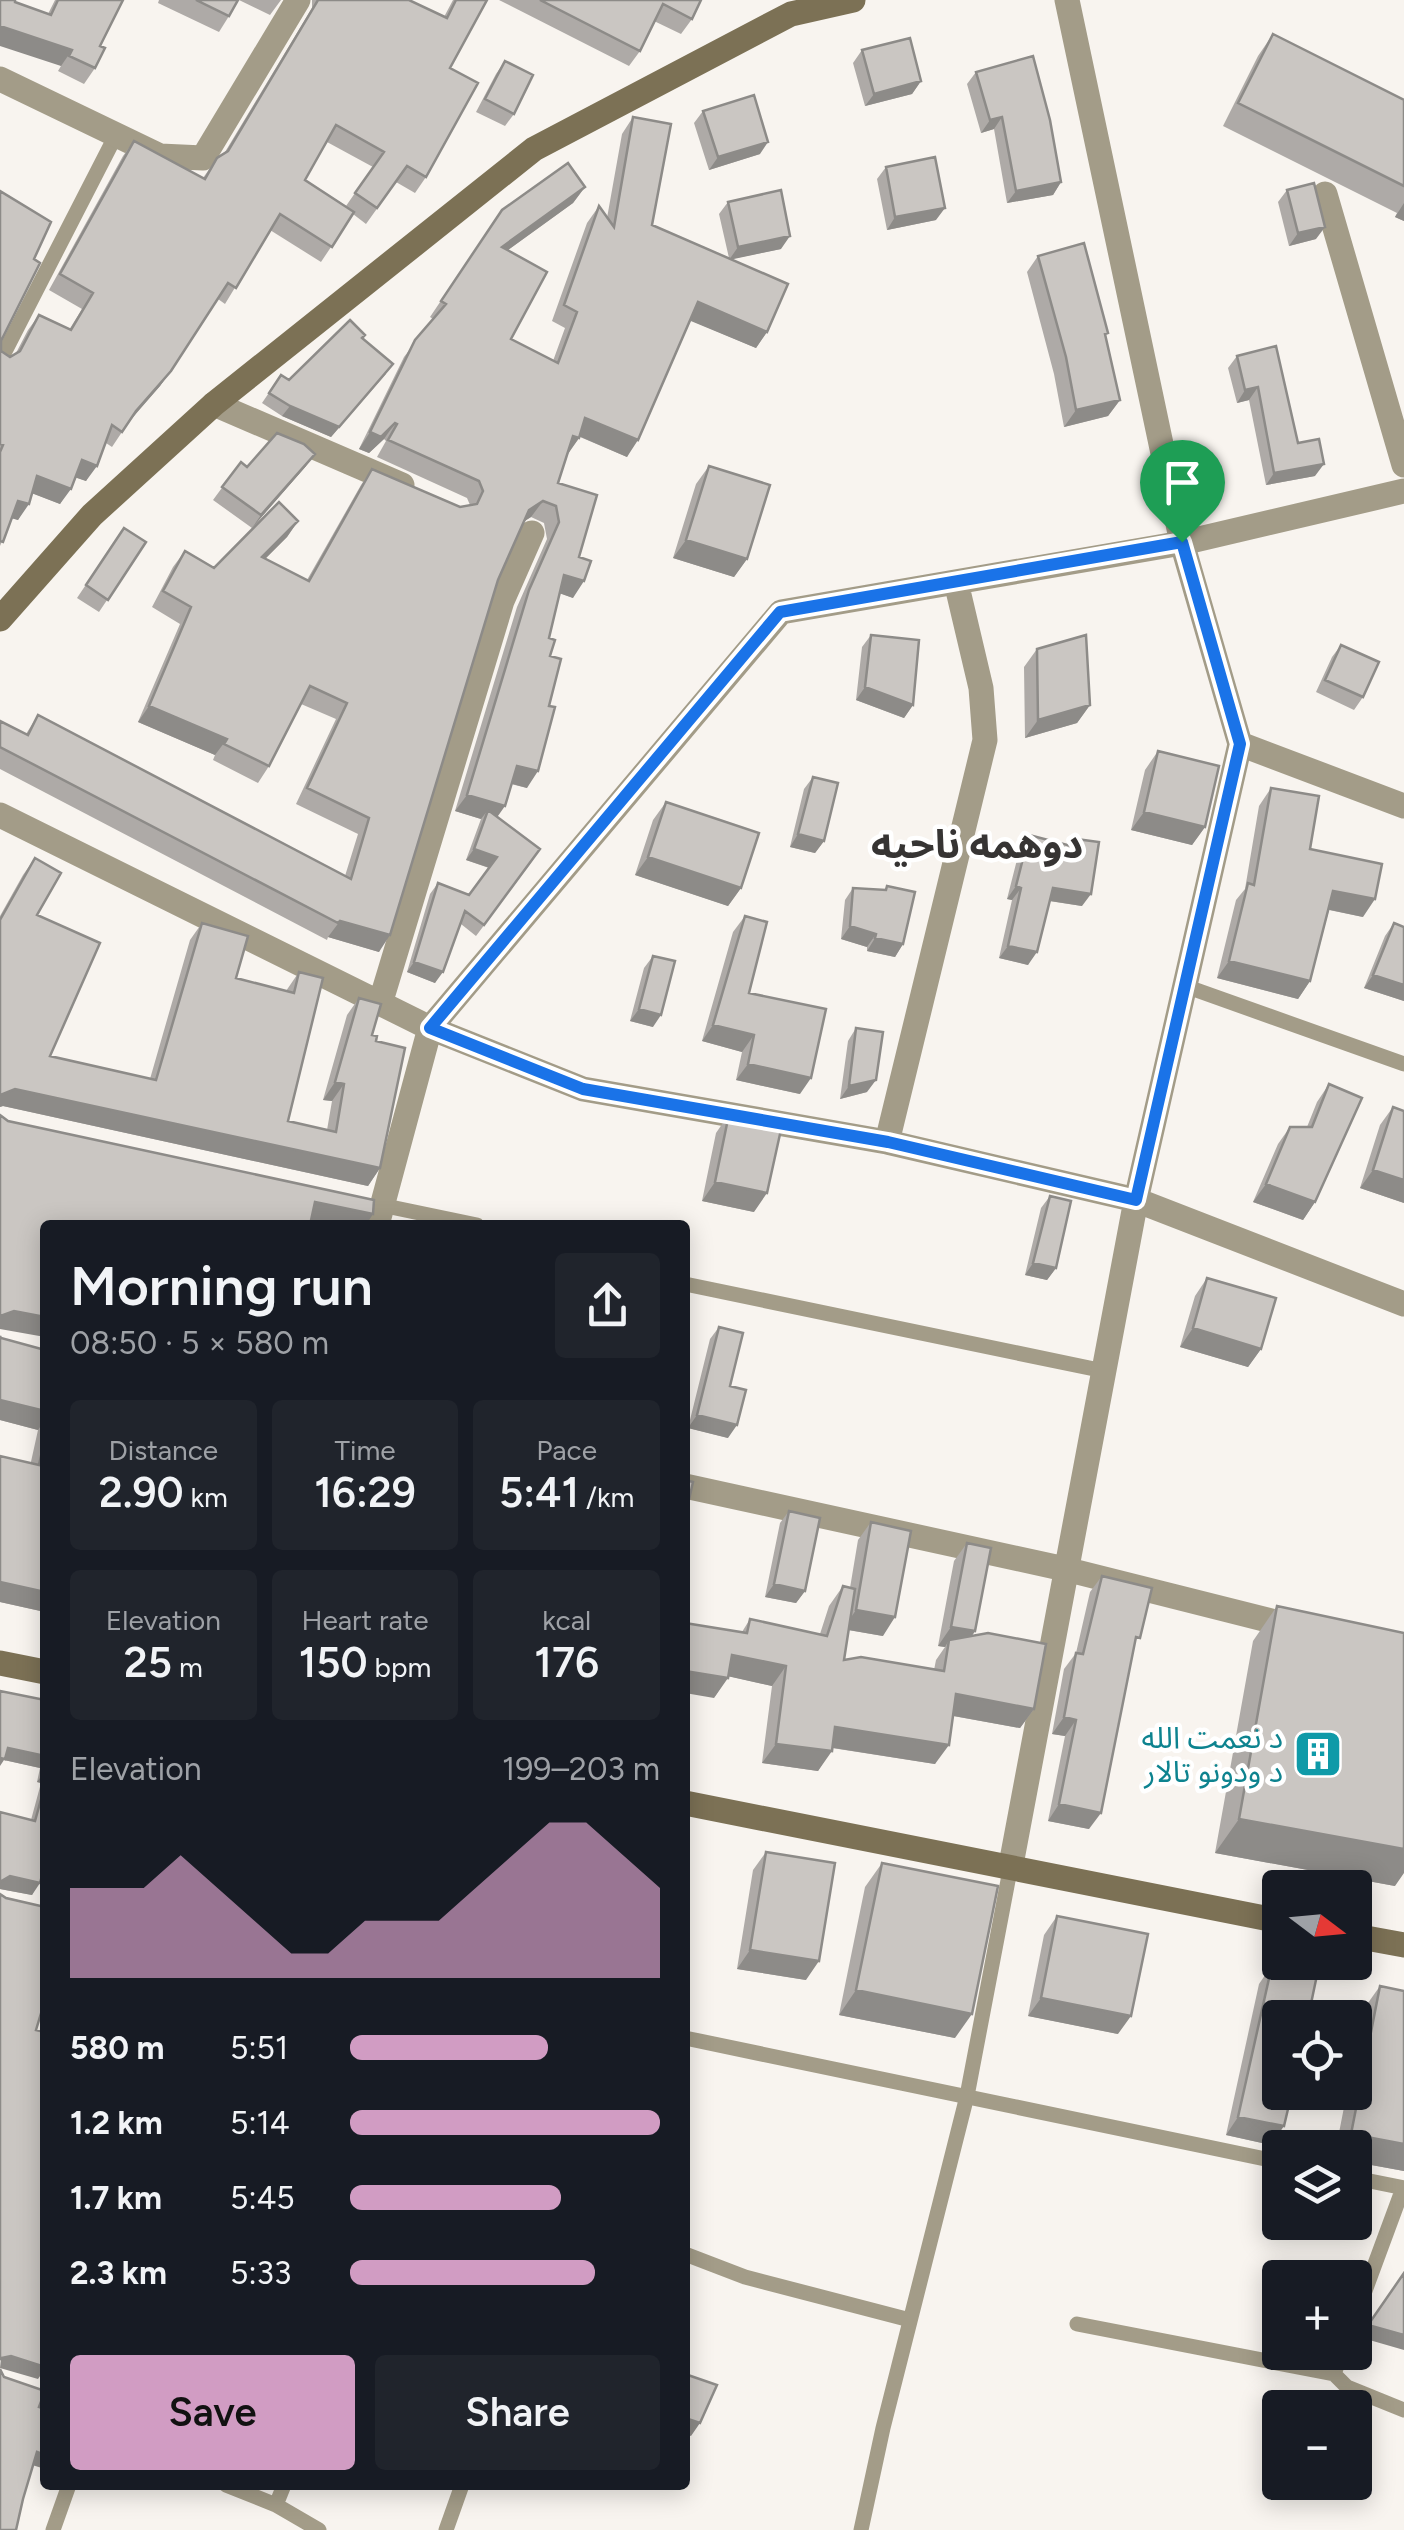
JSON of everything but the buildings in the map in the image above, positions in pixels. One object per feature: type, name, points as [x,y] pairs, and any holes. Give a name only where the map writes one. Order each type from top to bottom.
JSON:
[{"type":"main road","points":[[0,618],[92,515],[214,404],[534,149],[791,14],[853,0]]},
{"type":"main road","points":[[0,1662],[40,1671]]},
{"type":"main road","points":[[690,1805],[1262,1918]]},
{"type":"main road","points":[[1372,1939],[1404,1945]]},
{"type":"street","points":[[0,79],[160,156],[203,158],[298,0]]},
{"type":"street","points":[[1010,1870],[1136,1200],[1240,744],[1182,542],[1066,0]]},
{"type":"street","points":[[1325,194],[1404,465]]},
{"type":"street","points":[[214,404],[420,493]]},
{"type":"street","points":[[373,1210],[430,1028],[780,612],[1182,542],[1404,491]]},
{"type":"street","points":[[380,1004],[502,601],[532,533]]},
{"type":"street","points":[[888,1142],[985,740],[980,688],[956,582]]},
{"type":"street","points":[[1240,744],[1404,806]]},
{"type":"street","points":[[0,815],[430,1028],[583,1089],[888,1142],[1136,1200],[1404,1304]]},
{"type":"street","points":[[690,1487],[1064,1570],[1328,1636]]},
{"type":"lane","points":[[0,361],[116,135]]},
{"type":"lane","points":[[1186,986],[1404,1064]]},
{"type":"lane","points":[[373,1210],[442,1220]]},
{"type":"lane","points":[[690,1285],[1104,1371]]},
{"type":"lane","points":[[861,2530],[967,2096],[1010,1870]]},
{"type":"lane","points":[[690,2039],[1262,2158]]},
{"type":"lane","points":[[1372,2181],[1404,2188],[1372,2273]]},
{"type":"lane","points":[[690,2256],[745,2277],[910,2320]]},
{"type":"lane","points":[[1077,2324],[1334,2374],[1347,2388],[1404,2410]]},
{"type":"lane","points":[[1334,2374],[1335,2370]]},
{"type":"lane","points":[[53,2530],[68,2490]]},
{"type":"lane","points":[[238,2490],[276,2505],[320,2530]]},
{"type":"lane","points":[[276,2505],[282,2490]]},
{"type":"lane","points":[[446,2530],[460,2490]]},
{"type":"place","name":"د نعمت الله د ودونو تالار","points":[[1318,1754]]},
{"type":"district","name":"دوهمه ناحیه","points":[[977,844]]},
{"type":"route","points":[[1182,542],[1240,744],[1136,1200],[888,1142],[583,1089],[430,1028],[780,612],[1182,542]]}]
